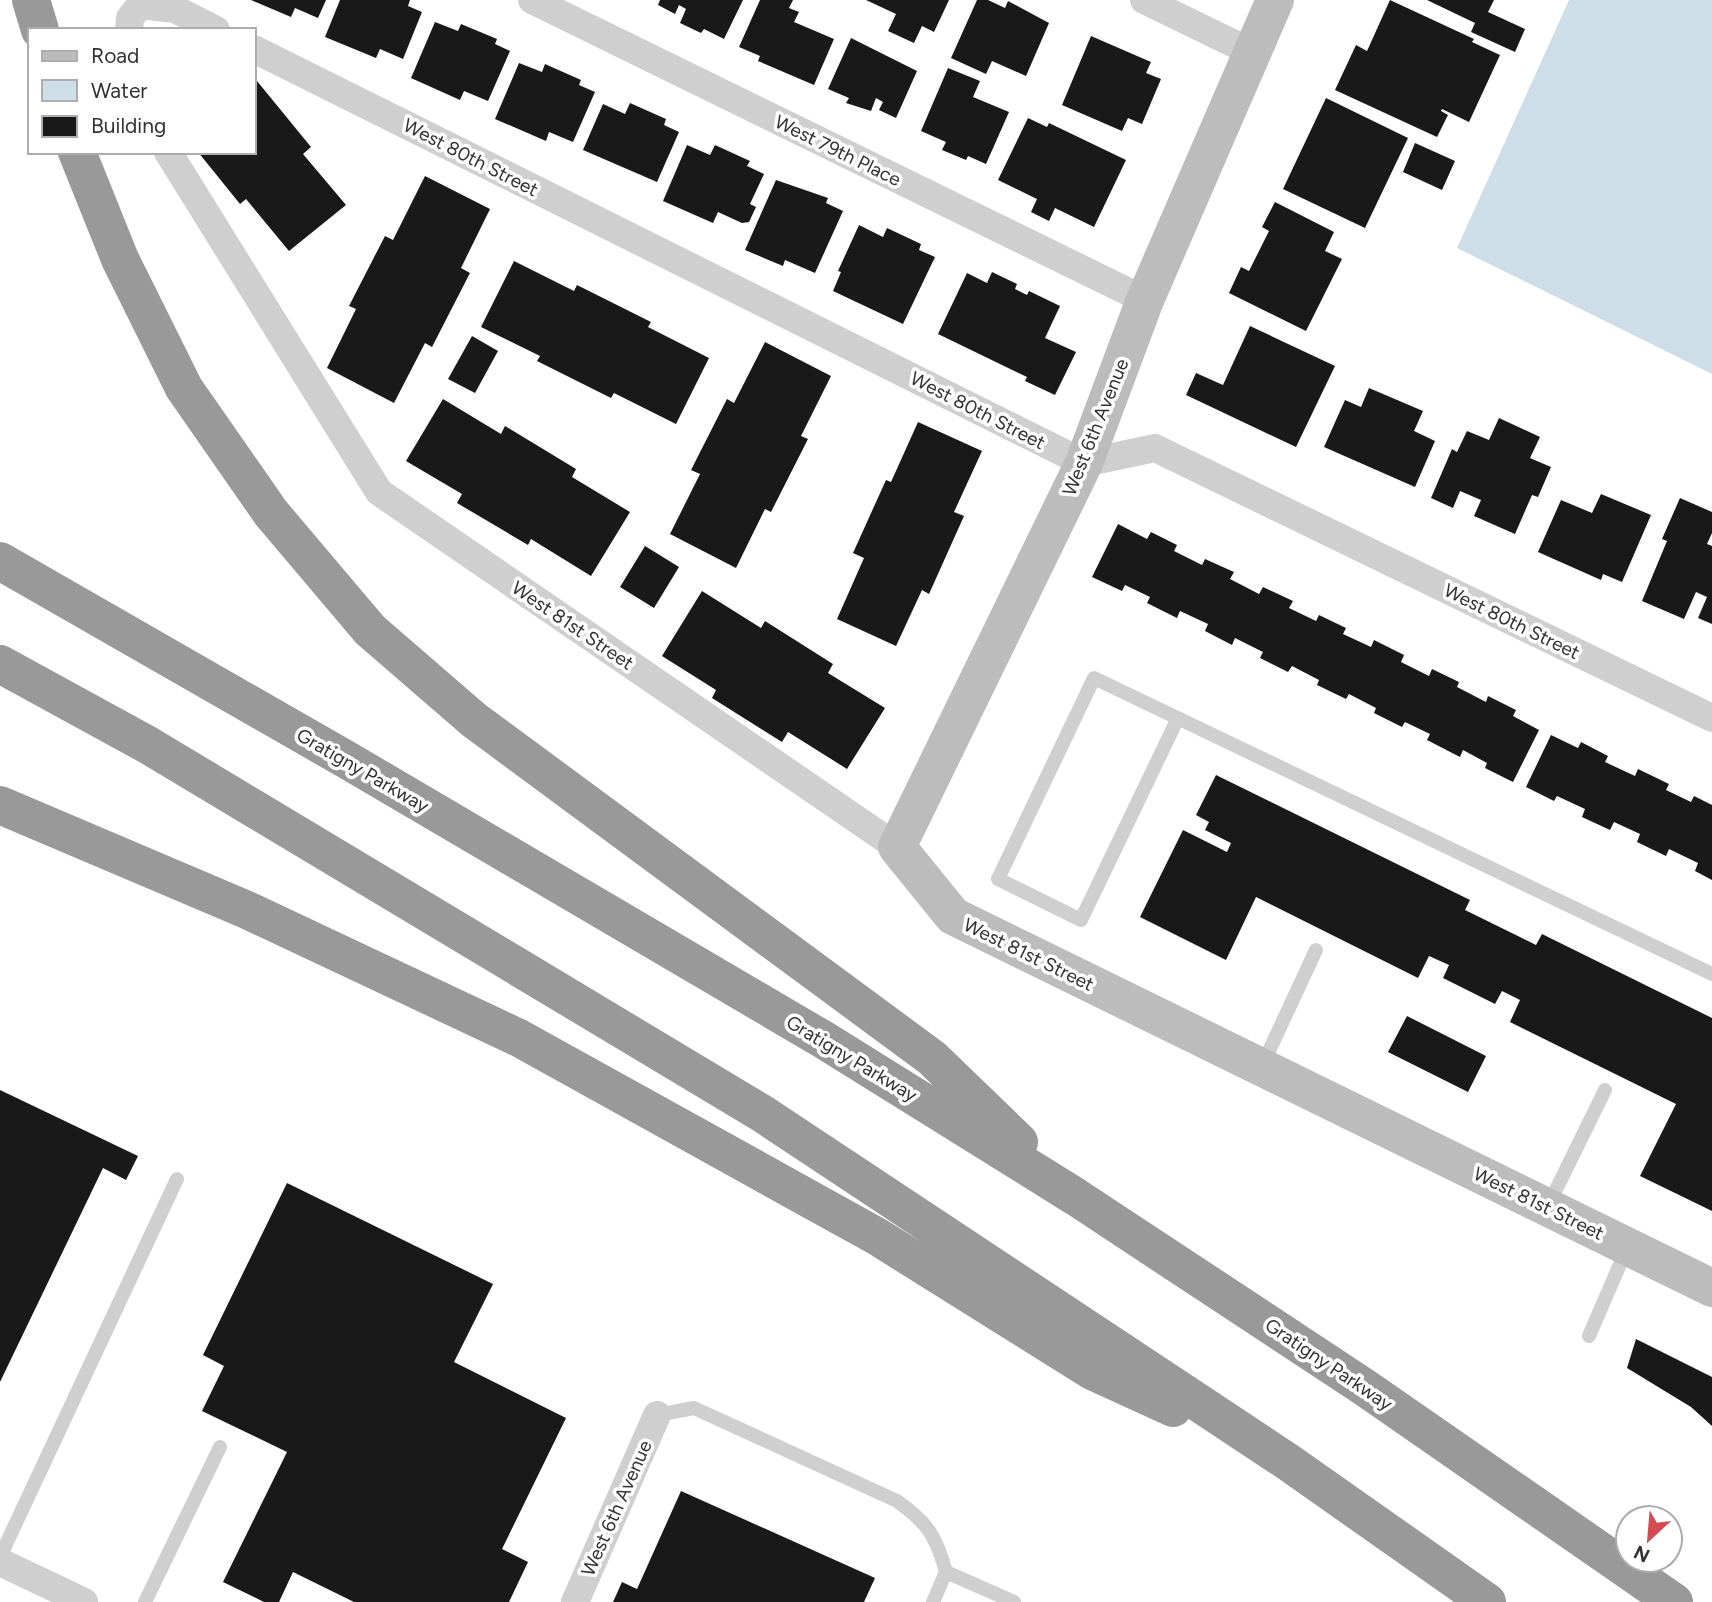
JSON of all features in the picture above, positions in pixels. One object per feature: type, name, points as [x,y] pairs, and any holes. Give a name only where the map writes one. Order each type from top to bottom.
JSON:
[{"type":"highway","points":[[31,0],[39,28]]},
{"type":"highway","points":[[78,154],[120,258],[184,388],[271,513],[370,630],[474,719],[932,1058],[1076,1197]]},
{"type":"highway","name":"Gratigny Parkway","points":[[0,561],[776,1012],[1076,1197],[1364,1387],[1674,1602]]},
{"type":"highway","points":[[0,664],[148,746],[763,1114],[1288,1462],[1487,1602]]},
{"type":"highway","points":[[0,805],[247,910],[519,1038],[878,1237],[1092,1371],[1288,1462]]},
{"type":"street","name":"West 79th Place","points":[[531,0],[1145,300]]},
{"type":"street","points":[[1144,0],[1251,52]]},
{"type":"street","name":"West 6th Avenue","points":[[897,847],[1084,463],[1145,300],[1275,0]]},
{"type":"street","points":[[129,28],[130,18],[140,5],[175,9],[212,28]]},
{"type":"street","name":"West 80th Street","points":[[256,49],[1084,463],[1155,448],[1712,718]]},
{"type":"street","name":"West 81st Street","points":[[170,154],[379,492],[897,847],[953,916],[1712,1288]]},
{"type":"street","name":"West 6th Avenue","points":[[575,1602],[657,1415]]},
{"type":"street","points":[[0,1559],[55,1596],[84,1602]]},
{"type":"lane","points":[[1178,718],[1082,920],[998,879],[1094,678],[1178,718],[1712,974]]},
{"type":"lane","points":[[1261,1068],[1316,950]]},
{"type":"lane","points":[[1548,1208],[1605,1090]]},
{"type":"lane","points":[[0,1559],[177,1179]]},
{"type":"lane","points":[[1589,1336],[1628,1247]]},
{"type":"lane","points":[[657,1415],[694,1408],[897,1501],[923,1519],[939,1545],[946,1572],[933,1602]]},
{"type":"lane","points":[[145,1602],[220,1447]]},
{"type":"lane","points":[[946,1572],[1014,1602]]},
{"type":"water","points":[[1569,0],[1712,0],[1712,374],[1457,248]]},
{"type":"building","points":[[251,0],[326,0],[318,18],[295,8],[291,17]]},
{"type":"building","points":[[340,0],[410,0],[408,6],[422,12],[403,59],[380,49],[376,58],[325,37]]},
{"type":"building","points":[[660,0],[743,0],[724,39],[704,29],[701,33],[680,23],[686,9],[679,5],[675,14],[658,5]]},
{"type":"building","points":[[760,0],[793,0],[789,8],[799,12],[794,22],[834,39],[814,85],[758,61],[760,56],[739,47]]},
{"type":"building","points":[[866,0],[949,0],[934,32],[922,26],[914,43],[888,31],[896,14]]},
{"type":"building","points":[[977,0],[988,0],[1005,8],[1008,1],[1049,23],[1026,76],[992,61],[986,74],[951,58]]},
{"type":"building","points":[[1390,0],[1474,39],[1472,42],[1500,55],[1469,122],[1442,109],[1441,111],[1448,115],[1437,137],[1335,90],[1356,45],[1367,51]]},
{"type":"building","points":[[1427,0],[1494,0],[1488,12],[1525,29],[1515,52],[1471,32],[1475,23]]},
{"type":"building","points":[[435,22],[458,31],[461,24],[497,39],[495,44],[510,51],[488,101],[464,91],[460,100],[411,78]]},
{"type":"building","points":[[1091,36],[1151,62],[1146,73],[1161,79],[1142,124],[1128,118],[1122,131],[1062,105]]},
{"type":"building","points":[[851,38],[917,71],[896,118],[879,110],[883,102],[876,98],[871,111],[846,103],[849,98],[828,89]]},
{"type":"building","points":[[519,63],[542,72],[545,64],[581,80],[579,85],[595,92],[573,142],[549,132],[546,141],[495,119]]},
{"type":"building","points":[[948,68],[980,81],[973,97],[1009,112],[986,164],[968,156],[966,160],[942,150],[946,142],[921,131]]},
{"type":"building","points":[[256,82],[311,147],[303,154],[346,205],[289,251],[246,199],[240,204],[200,154],[256,154]]},
{"type":"building","points":[[1326,98],[1408,138],[1365,228],[1283,189]]},
{"type":"building","points":[[630,103],[666,119],[664,125],[679,132],[657,182],[583,150],[603,104],[625,114]]},
{"type":"building","points":[[1028,118],[1047,127],[1049,123],[1126,160],[1094,227],[1055,208],[1049,221],[1031,212],[1037,199],[998,180]]},
{"type":"building","points":[[1415,143],[1455,161],[1442,190],[1403,172]]},
{"type":"building","points":[[687,145],[710,155],[715,145],[750,161],[747,166],[764,174],[750,204],[756,207],[749,222],[742,223],[718,212],[713,223],[663,201]]},
{"type":"building","points":[[425,176],[490,209],[461,268],[470,273],[432,347],[425,343],[394,403],[327,368],[356,309],[349,306],[385,236],[393,240]]},
{"type":"building","points":[[776,180],[828,198],[826,203],[843,211],[815,273],[785,260],[783,266],[745,250]]},
{"type":"building","points":[[1275,202],[1334,232],[1325,251],[1342,259],[1306,331],[1229,293],[1241,267],[1249,271],[1269,231],[1262,227]]},
{"type":"building","points":[[859,225],[883,237],[887,228],[921,244],[919,250],[935,257],[903,324],[833,291],[841,272],[838,271]]},
{"type":"building","points":[[514,261],[574,291],[577,285],[651,322],[648,327],[709,358],[676,424],[614,393],[611,398],[537,361],[540,356],[481,327]]},
{"type":"building","points":[[992,272],[1017,284],[1015,289],[1027,295],[1029,291],[1060,306],[1045,338],[1076,352],[1055,395],[1025,381],[1027,377],[938,334],[967,273],[987,283]]},
{"type":"building","points":[[1250,326],[1335,366],[1296,447],[1186,395],[1196,373],[1223,385]]},
{"type":"building","points":[[472,336],[498,351],[475,393],[448,379]]},
{"type":"building","points":[[765,342],[831,376],[801,436],[808,439],[771,512],[765,509],[736,568],[670,534],[700,474],[691,470],[727,399],[734,403]]},
{"type":"building","points":[[1369,388],[1423,411],[1414,431],[1435,441],[1415,487],[1324,447],[1345,400],[1361,407]]},
{"type":"building","points":[[443,399],[501,434],[505,426],[576,469],[572,477],[630,512],[591,576],[531,539],[528,545],[457,503],[462,494],[406,461]]},
{"type":"building","points":[[1499,418],[1540,437],[1530,458],[1551,467],[1538,497],[1532,495],[1515,534],[1474,516],[1481,500],[1460,491],[1453,508],[1431,498],[1452,449],[1457,452],[1467,431],[1489,440]]},
{"type":"building","points":[[918,422],[982,451],[954,512],[964,516],[929,594],[922,590],[896,646],[837,619],[864,558],[853,553],[886,480],[891,482]]},
{"type":"building","points":[[1601,494],[1651,515],[1622,582],[1603,574],[1601,580],[1538,552],[1561,500],[1592,513]]},
{"type":"building","points":[[1680,498],[1712,512],[1712,533],[1707,544],[1712,546],[1712,624],[1698,618],[1707,597],[1696,592],[1684,619],[1642,601],[1667,541],[1662,539]]},
{"type":"building","points":[[1118,524],[1147,539],[1151,532],[1177,545],[1174,551],[1202,565],[1205,559],[1234,572],[1230,579],[1259,594],[1263,587],[1293,601],[1289,608],[1316,621],[1319,615],[1346,628],[1343,634],[1371,647],[1374,640],[1404,655],[1401,662],[1429,676],[1432,669],[1459,682],[1457,687],[1486,702],[1488,696],[1516,710],[1513,716],[1539,730],[1513,782],[1485,768],[1487,763],[1463,750],[1460,757],[1427,740],[1430,734],[1405,722],[1402,727],[1374,713],[1376,708],[1349,694],[1346,699],[1317,685],[1319,680],[1292,666],[1288,672],[1260,658],[1263,652],[1235,638],[1232,645],[1205,631],[1208,624],[1180,611],[1177,618],[1147,603],[1150,597],[1125,585],[1122,591],[1092,577]]},
{"type":"building","points":[[645,546],[679,567],[654,608],[620,587]]},
{"type":"building","points":[[702,591],[761,628],[765,621],[833,664],[828,673],[885,708],[847,769],[788,732],[782,742],[712,698],[716,690],[662,656]]},
{"type":"building","points":[[1551,735],[1578,748],[1581,742],[1608,756],[1605,762],[1635,776],[1638,769],[1669,784],[1666,790],[1691,802],[1694,796],[1712,805],[1712,880],[1695,871],[1698,863],[1669,849],[1666,856],[1637,842],[1640,834],[1614,822],[1610,830],[1582,817],[1585,809],[1557,796],[1554,801],[1526,787]]},
{"type":"building","points":[[1216,775],[1470,900],[1465,910],[1536,945],[1542,934],[1712,1018],[1712,1211],[1640,1176],[1676,1104],[1510,1022],[1520,1000],[1502,991],[1495,1004],[1443,978],[1449,965],[1429,956],[1418,978],[1256,897],[1226,960],[1140,917],[1183,830],[1227,852],[1231,843],[1205,830],[1209,822],[1196,815]]},
{"type":"building","points":[[1407,1016],[1486,1056],[1468,1092],[1388,1052]]},
{"type":"building","points":[[0,1090],[138,1156],[126,1180],[103,1168],[0,1382]]},
{"type":"building","points":[[287,1183],[493,1284],[454,1362],[566,1418],[502,1549],[528,1562],[509,1602],[354,1602],[293,1572],[279,1602],[264,1602],[223,1582],[287,1452],[202,1411],[224,1366],[203,1355]]},
{"type":"building","points":[[1636,1339],[1712,1377],[1712,1426],[1691,1407],[1627,1368]]},
{"type":"building","points":[[681,1491],[875,1578],[864,1602],[613,1602],[622,1582],[637,1589]]}]
